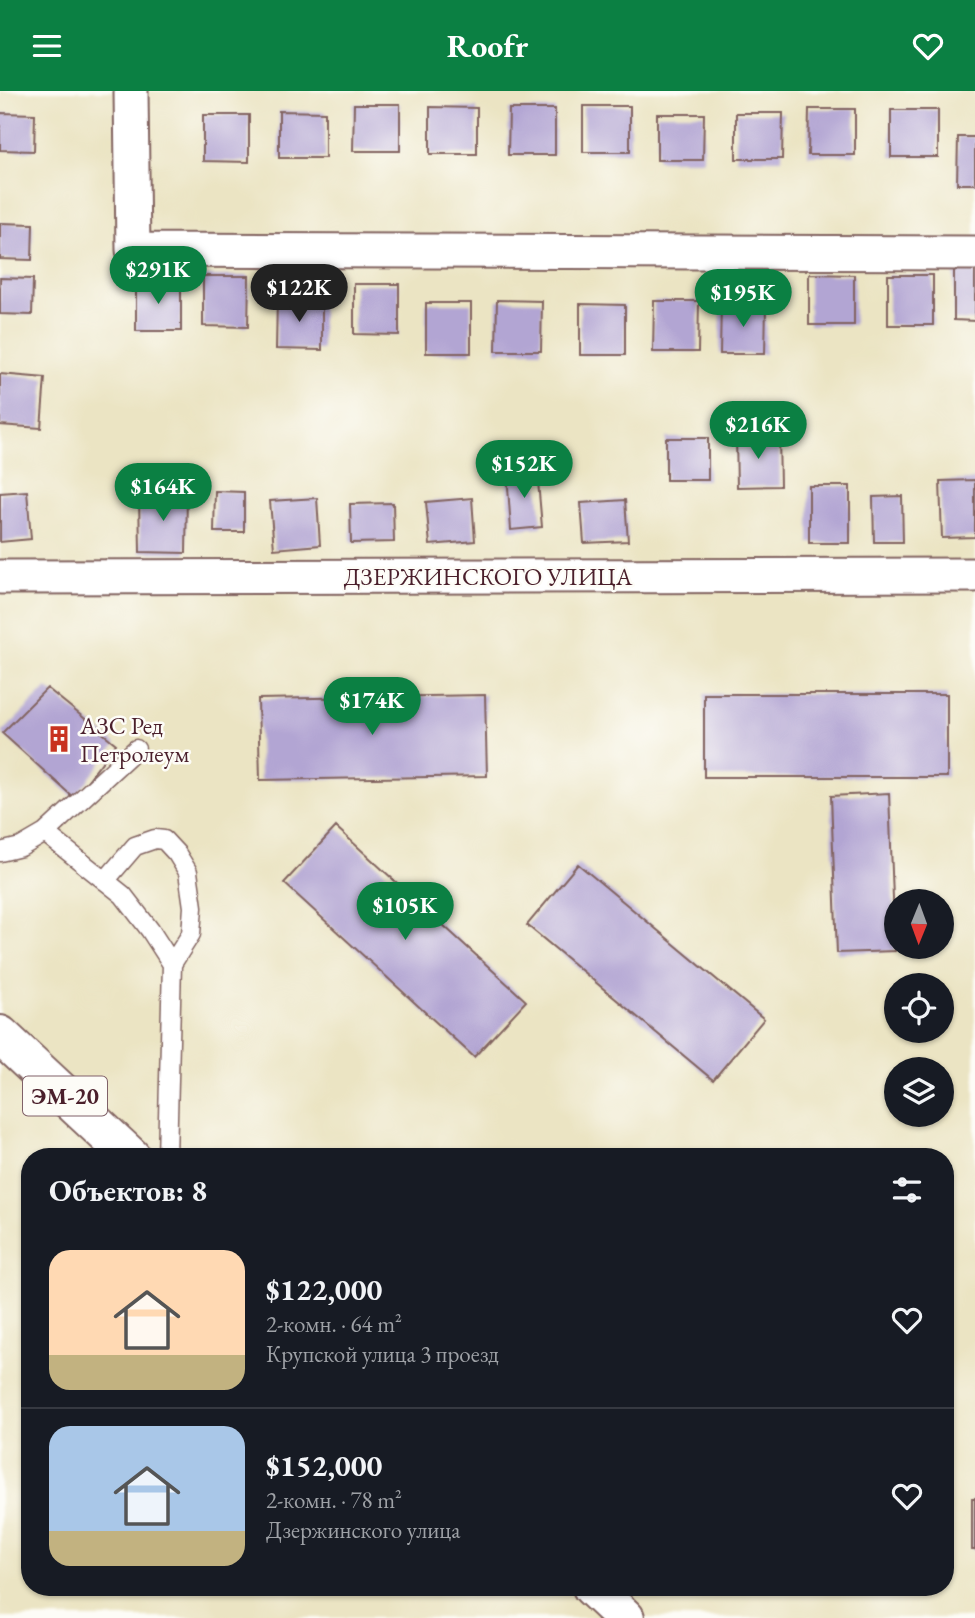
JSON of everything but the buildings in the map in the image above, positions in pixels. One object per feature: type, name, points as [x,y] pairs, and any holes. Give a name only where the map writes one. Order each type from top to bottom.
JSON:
[{"type":"main road","name":"ЭМ-20","points":[[0,1035],[121,1148]]},
{"type":"main road","points":[[602,1596],[625,1618]]},
{"type":"street","points":[[131,91],[133,250],[975,253]]},
{"type":"street","name":"ДЗЕРЖИНСКОГО УЛИЦА","points":[[0,577],[975,575]]},
{"type":"lane","points":[[0,852],[22,846],[45,833],[136,749]]},
{"type":"lane","points":[[45,833],[123,895],[172,964]]},
{"type":"lane","points":[[105,881],[135,846],[155,839],[164,840],[188,872],[193,907],[191,934],[172,964],[167,1148]]},
{"type":"place","name":"АЗС Ред Петролеум","points":[[59,739]]}]
